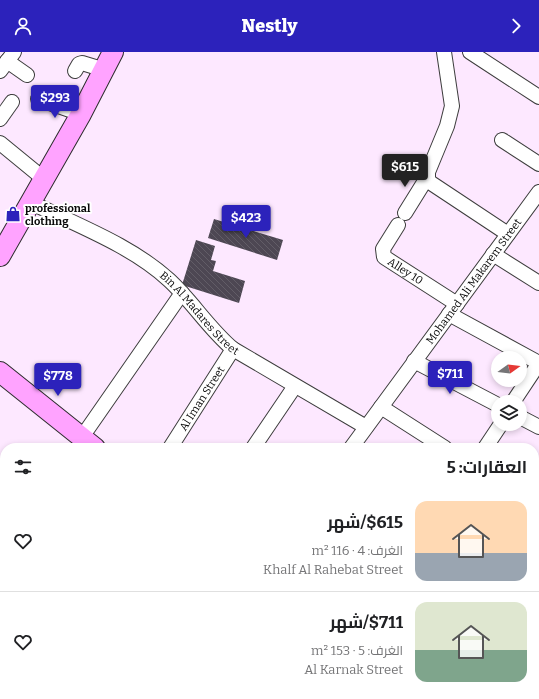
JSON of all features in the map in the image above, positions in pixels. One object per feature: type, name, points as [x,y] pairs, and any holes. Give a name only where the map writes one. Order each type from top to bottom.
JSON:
[{"type":"main road","points":[[0,256],[81,114],[113,52]]},
{"type":"main road","points":[[0,372],[89,443]]},
{"type":"street","points":[[444,52],[452,106],[447,126],[428,176],[430,183],[508,234]]},
{"type":"street","points":[[470,52],[539,97]]},
{"type":"street","points":[[7,61],[27,75]]},
{"type":"street","points":[[75,71],[79,64],[82,63],[105,70]]},
{"type":"street","points":[[38,99],[81,114]]},
{"type":"street","points":[[0,119],[12,102]]},
{"type":"street","points":[[502,140],[539,164]]},
{"type":"street","points":[[0,144],[44,179]]},
{"type":"street","name":"Alley 10","points":[[428,176],[383,249],[384,257],[453,309]]},
{"type":"street","name":"Mohamed Ali Makarem Street","points":[[355,443],[539,192]]},
{"type":"street","name":"Bin Al Madares Street","points":[[30,202],[140,257],[169,280],[217,334],[233,349],[366,427]]},
{"type":"street","points":[[493,254],[539,283]]},
{"type":"street","points":[[89,443],[182,293]]},
{"type":"street","points":[[453,309],[539,363],[518,395]]},
{"type":"street","name":"Al Iman Street","points":[[173,443],[233,349]]},
{"type":"street","points":[[414,361],[491,401]]},
{"type":"street","points":[[256,443],[295,386]]},
{"type":"street","points":[[381,407],[437,443]]},
{"type":"street","points":[[527,421],[539,427]]},
{"type":"street","points":[[489,443],[497,431]]},
{"type":"building","points":[[214,219],[283,240],[277,260],[208,238]]},
{"type":"building","points":[[196,240],[215,246],[211,260],[216,261],[213,271],[245,281],[239,303],[182,285]]},
{"type":"place","name":"professional clothing","points":[[13,214]]}]
